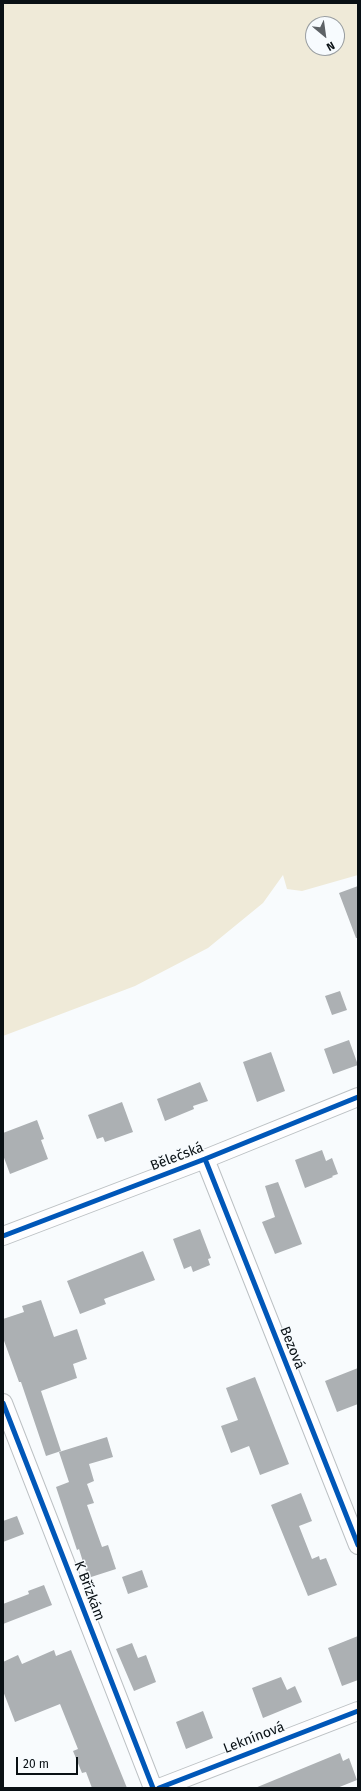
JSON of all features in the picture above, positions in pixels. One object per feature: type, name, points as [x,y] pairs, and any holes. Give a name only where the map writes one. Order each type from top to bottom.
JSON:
[{"type":"street","name":"Bělečská","points":[[3,1236],[205,1159],[358,1097]]},
{"type":"street","name":"Bezová","points":[[205,1159],[358,1545]]},
{"type":"street","name":"K Břízkám","points":[[3,1403],[153,1788]]},
{"type":"street","name":"Leknínová","points":[[160,1788],[358,1711]]},
{"type":"shaded area","points":[[3,3],[358,3],[358,875],[302,891],[287,889],[283,875],[263,903],[208,948],[135,986],[3,1036]]},
{"type":"building","points":[[358,886],[358,938],[356,938],[339,893]]},
{"type":"building","points":[[340,991],[347,1010],[332,1015],[325,996]]},
{"type":"building","points":[[349,1040],[358,1065],[333,1074],[324,1049]]},
{"type":"building","points":[[271,1052],[285,1091],[257,1102],[243,1062]]},
{"type":"building","points":[[200,1082],[208,1101],[193,1106],[194,1109],[165,1121],[157,1099]]},
{"type":"building","points":[[122,1102],[133,1132],[105,1142],[103,1137],[97,1139],[88,1115]]},
{"type":"building","points":[[37,1120],[44,1139],[41,1140],[48,1159],[10,1174],[3,1155],[3,1133]]},
{"type":"building","points":[[322,1150],[326,1161],[332,1158],[338,1174],[305,1188],[295,1160]]},
{"type":"building","points":[[278,1182],[302,1244],[275,1254],[262,1222],[275,1217],[265,1186]]},
{"type":"building","points":[[200,1229],[211,1258],[208,1259],[210,1265],[193,1272],[191,1266],[184,1269],[173,1239]]},
{"type":"building","points":[[143,1251],[155,1280],[104,1299],[106,1304],[80,1314],[67,1281]]},
{"type":"building","points":[[41,1300],[54,1337],[77,1329],[87,1359],[73,1364],[77,1378],[41,1391],[61,1451],[46,1456],[21,1382],[19,1382],[3,1338],[3,1319],[24,1312],[22,1306]]},
{"type":"building","points":[[358,1368],[358,1404],[337,1412],[325,1381]]},
{"type":"building","points":[[255,1377],[289,1464],[260,1475],[249,1446],[231,1453],[221,1426],[238,1420],[226,1388]]},
{"type":"building","points":[[107,1437],[113,1457],[89,1464],[94,1481],[87,1484],[94,1503],[87,1505],[102,1547],[108,1545],[116,1569],[88,1578],[56,1487],[69,1482],[59,1452]]},
{"type":"building","points":[[301,1493],[312,1521],[299,1526],[312,1559],[319,1556],[320,1560],[326,1558],[337,1585],[308,1596],[271,1505]]},
{"type":"building","points":[[17,1516],[24,1534],[3,1542],[3,1521]]},
{"type":"building","points":[[142,1570],[148,1587],[128,1594],[122,1577]]},
{"type":"building","points":[[44,1585],[52,1605],[3,1624],[3,1604],[29,1594],[28,1591]]},
{"type":"building","points":[[358,1636],[358,1680],[342,1686],[328,1648]]},
{"type":"building","points":[[132,1643],[138,1658],[146,1655],[156,1682],[134,1691],[116,1649]]},
{"type":"building","points":[[54,1650],[56,1656],[71,1650],[127,1788],[92,1788],[86,1772],[82,1773],[73,1751],[78,1749],[60,1704],[15,1722],[3,1691],[3,1662],[18,1655],[22,1664]]},
{"type":"building","points":[[281,1677],[287,1690],[295,1686],[302,1702],[263,1718],[252,1688]]},
{"type":"building","points":[[203,1711],[213,1738],[186,1749],[176,1722]]},
{"type":"building","points":[[340,1753],[343,1761],[349,1758],[357,1780],[337,1788],[255,1788]]},
{"type":"cycle path","points":[[3,1236],[205,1159],[358,1097]]},
{"type":"cycle path","points":[[205,1159],[358,1545]]},
{"type":"cycle path","points":[[3,1403],[153,1788]]},
{"type":"cycle path","points":[[159,1788],[358,1711]]}]
